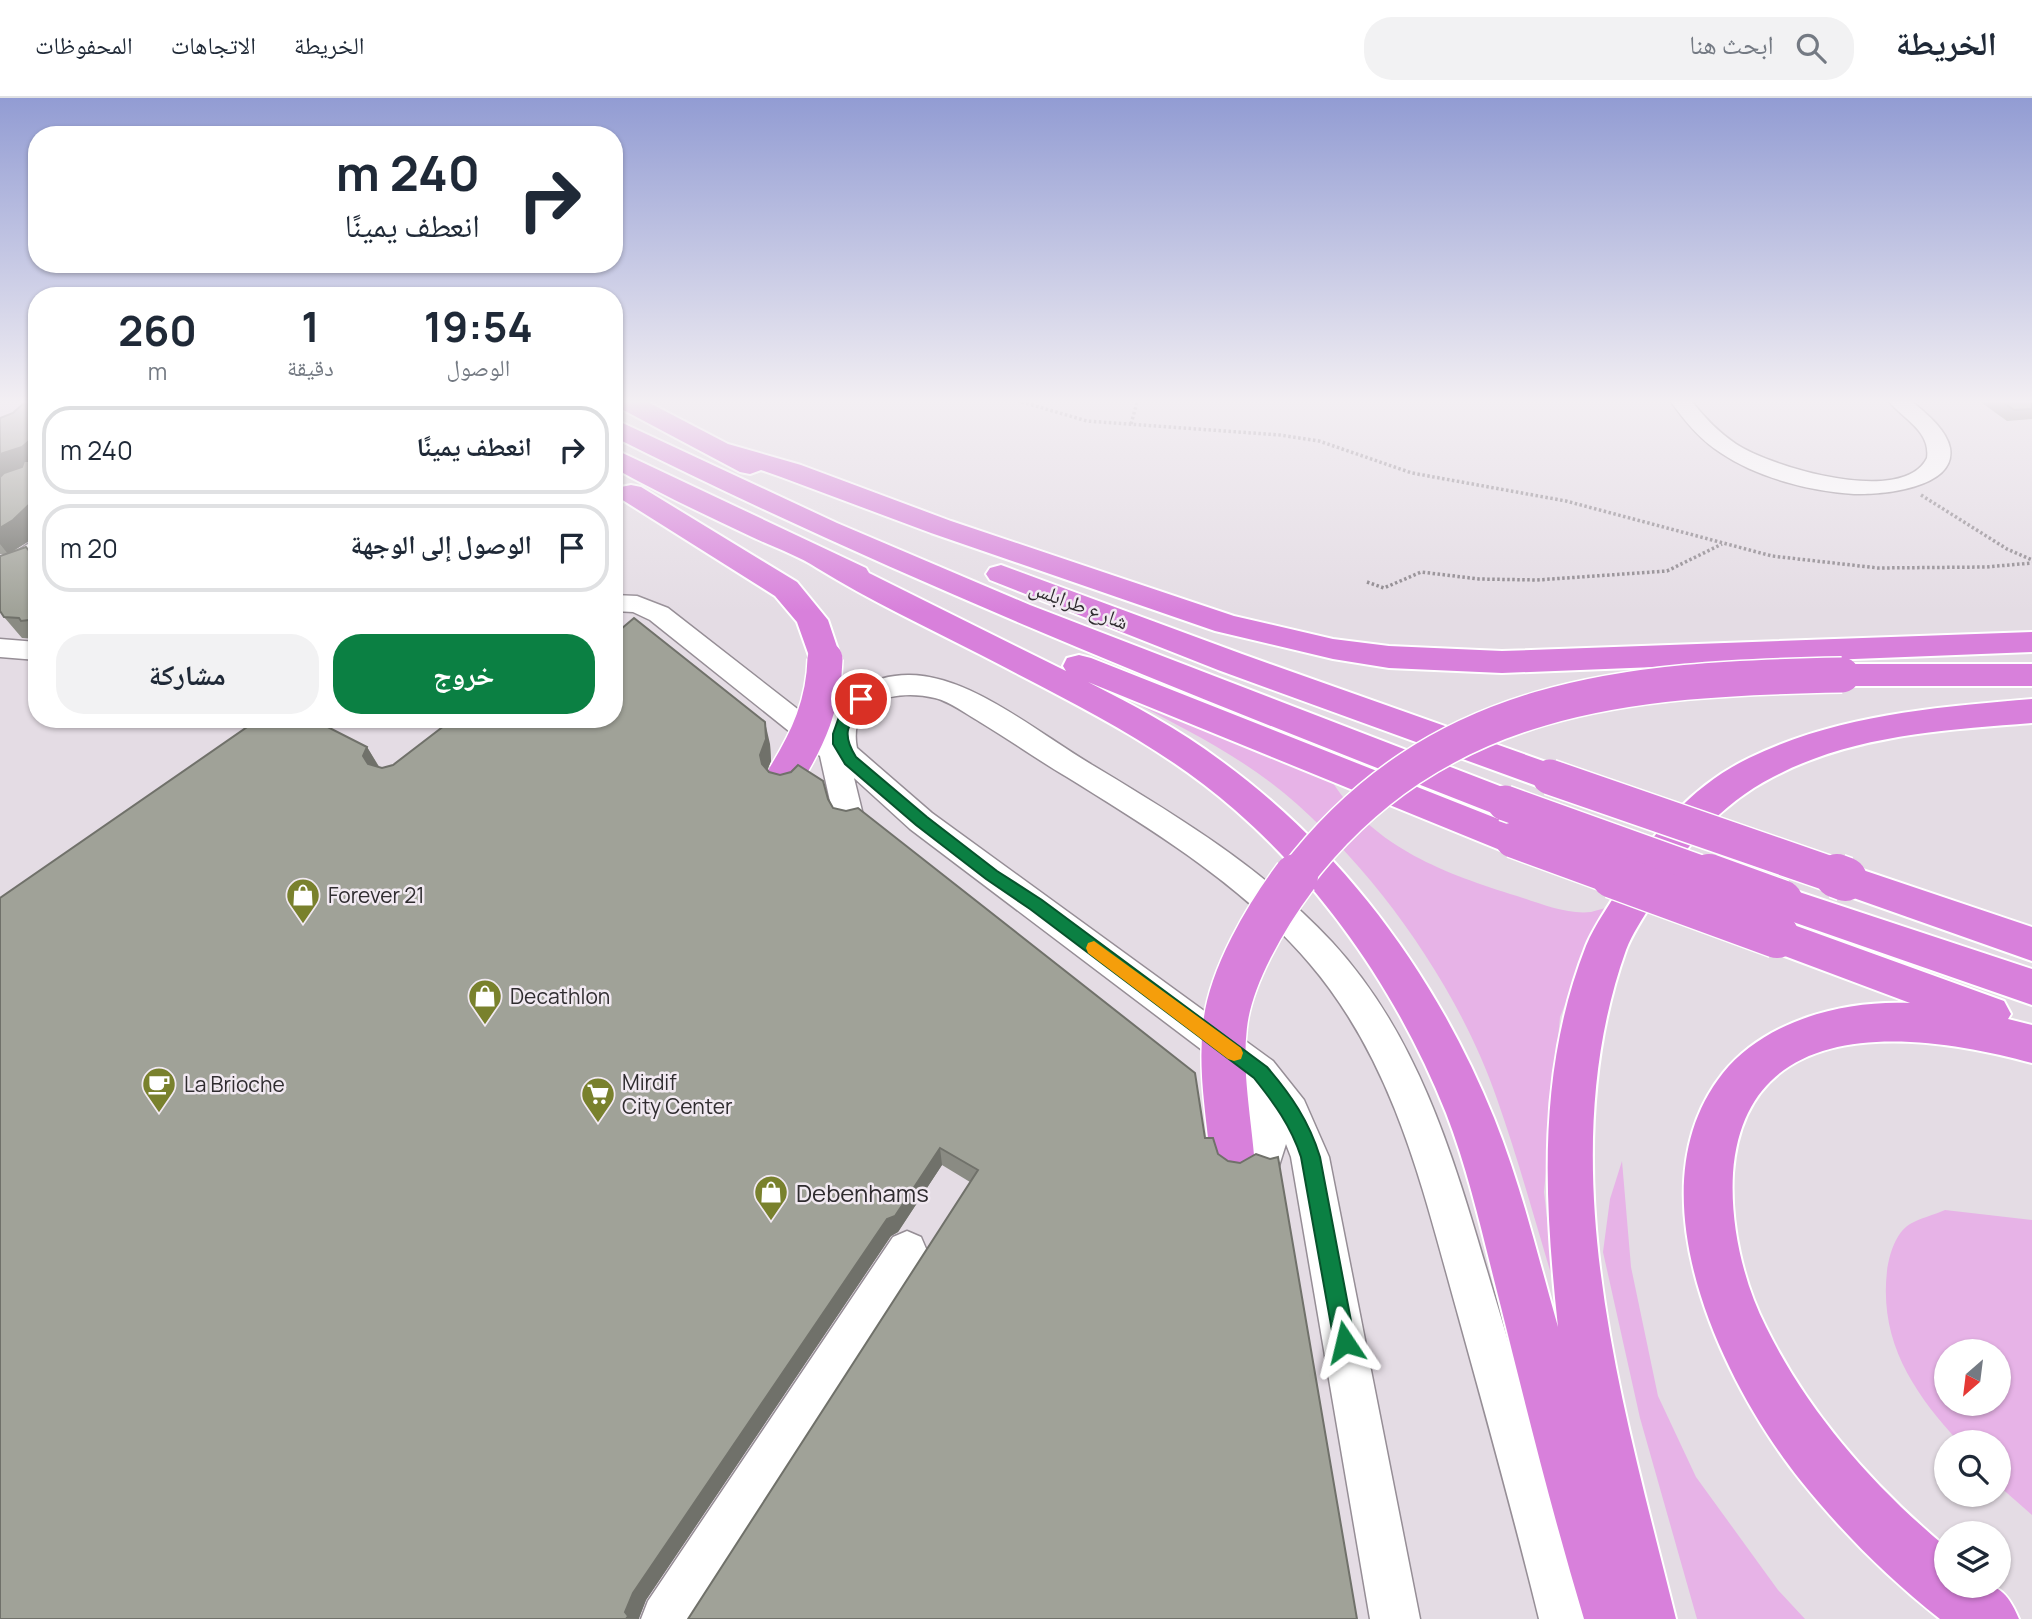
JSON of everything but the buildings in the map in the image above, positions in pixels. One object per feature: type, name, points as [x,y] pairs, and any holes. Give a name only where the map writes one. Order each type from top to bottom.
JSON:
[{"type":"highway","points":[[638,470],[832,565],[1106,705],[1208,769],[1276,827],[1342,897],[1387,956],[1427,1023],[1463,1099],[1492,1183],[1614,1619]]},
{"type":"highway","name":"شارع طرابلس","points":[[701,470],[757,498],[1031,617],[1505,803],[1779,919]]},
{"type":"highway","name":"شارع طرابلس","points":[[759,470],[778,481],[988,569],[1230,662],[1550,777],[2032,944]]},
{"type":"highway","points":[[788,470],[941,527],[1214,620],[1278,638],[1333,649],[1401,657],[1502,662],[2032,642]]},
{"type":"highway","points":[[623,489],[786,589],[812,620],[825,659],[823,696],[809,736],[785,776]]},
{"type":"highway","points":[[832,565],[1513,840],[1779,919],[2032,988]]},
{"type":"highway","points":[[1853,675],[1954,666],[2032,664]]},
{"type":"highway","points":[[1241,1156],[1244,1027],[1234,987],[1282,897],[1309,858],[1340,825],[1425,757],[1480,729],[1545,706],[1614,690],[1686,680],[1853,675],[2032,674]]},
{"type":"highway","points":[[1646,1619],[1597,1405],[1579,1304],[1571,1220],[1570,1144],[1574,1077],[1595,983],[1623,909],[1640,881],[1679,831],[1719,794],[1759,768],[1807,748],[1862,732],[1928,720],[2032,711]]},
{"type":"highway","points":[[1779,919],[2032,1030]]},
{"type":"highway","points":[[1989,1619],[1949,1589],[1896,1542],[1849,1494],[1808,1444],[1774,1395],[1747,1346],[1727,1300],[1709,1228],[1706,1177],[1712,1143],[1722,1114],[1737,1088],[1759,1064],[1786,1045],[1818,1032],[1855,1024],[1895,1021],[1937,1023],[1983,1031],[2032,1044]]},
{"type":"street","points":[[1778,470],[1827,483],[1859,486],[1902,483],[1931,470]]},
{"type":"street","points":[[0,573],[28,556]]},
{"type":"street","points":[[623,603],[637,604],[659,614],[807,730],[872,792],[921,821]]},
{"type":"street","points":[[0,648],[28,650]]},
{"type":"street","points":[[1395,1619],[1310,1157],[1296,1120],[1280,1095],[1260,1073],[921,821],[851,761],[841,744],[840,734],[846,714],[861,699],[884,688],[922,685],[956,696],[1215,856],[1287,915],[1321,951],[1352,990],[1380,1034],[1419,1117],[1539,1525],[1563,1619]]},
{"type":"street","points":[[834,758],[849,819]]},
{"type":"street","points":[[992,875],[1024,909],[1263,1101],[1271,1124],[1241,1156]]},
{"type":"street","points":[[666,1619],[907,1251]]},
{"type":"path","points":[[1406,470],[1566,501],[1772,556],[1878,568],[2032,562]]},
{"type":"path","points":[[1902,483],[2032,562]]},
{"type":"path","points":[[1367,582],[1384,587],[1421,572],[1479,579],[1537,580],[1667,571],[1722,544]]},
{"type":"shaded area","points":[[1134,693],[1333,783],[1369,825],[1391,842],[1439,868],[1563,910],[1591,912],[1617,904],[1586,952],[1560,1017],[1544,1192],[1555,1287],[1513,1146],[1481,1057],[1437,973],[1410,933],[1350,857],[1318,823],[1284,793],[1229,754],[1130,700]]},
{"type":"shaded area","points":[[1622,1161],[1631,1267],[1658,1396],[1696,1477],[1778,1590],[1805,1619],[1697,1619],[1640,1418],[1603,1252],[1610,1199]]},
{"type":"shaded area","points":[[1945,1210],[2032,1220],[2032,1515],[2011,1497],[2011,1430],[1948,1430],[1936,1416],[2011,1416],[2011,1339],[1934,1339],[1934,1413],[1914,1384],[1894,1343],[1888,1320],[1887,1271],[1897,1238],[1905,1228]]},
{"type":"slow traffic","points":[[1094,948],[1234,1053]]},
{"type":"place","name":"Forever 21","points":[[303,925]]},
{"type":"place","name":"Decathlon","points":[[485,1026]]},
{"type":"place","name":"La Brioche","points":[[159,1114]]},
{"type":"place","name":"Mirdif City Center","points":[[598,1124]]},
{"type":"place","name":"Debenhams","points":[[771,1222]]},
{"type":"route","points":[[861,699],[846,714],[840,734],[844,753],[851,761],[921,821],[992,875],[1036,904],[1260,1073],[1274,1087],[1305,1138],[1345,1342]]}]
